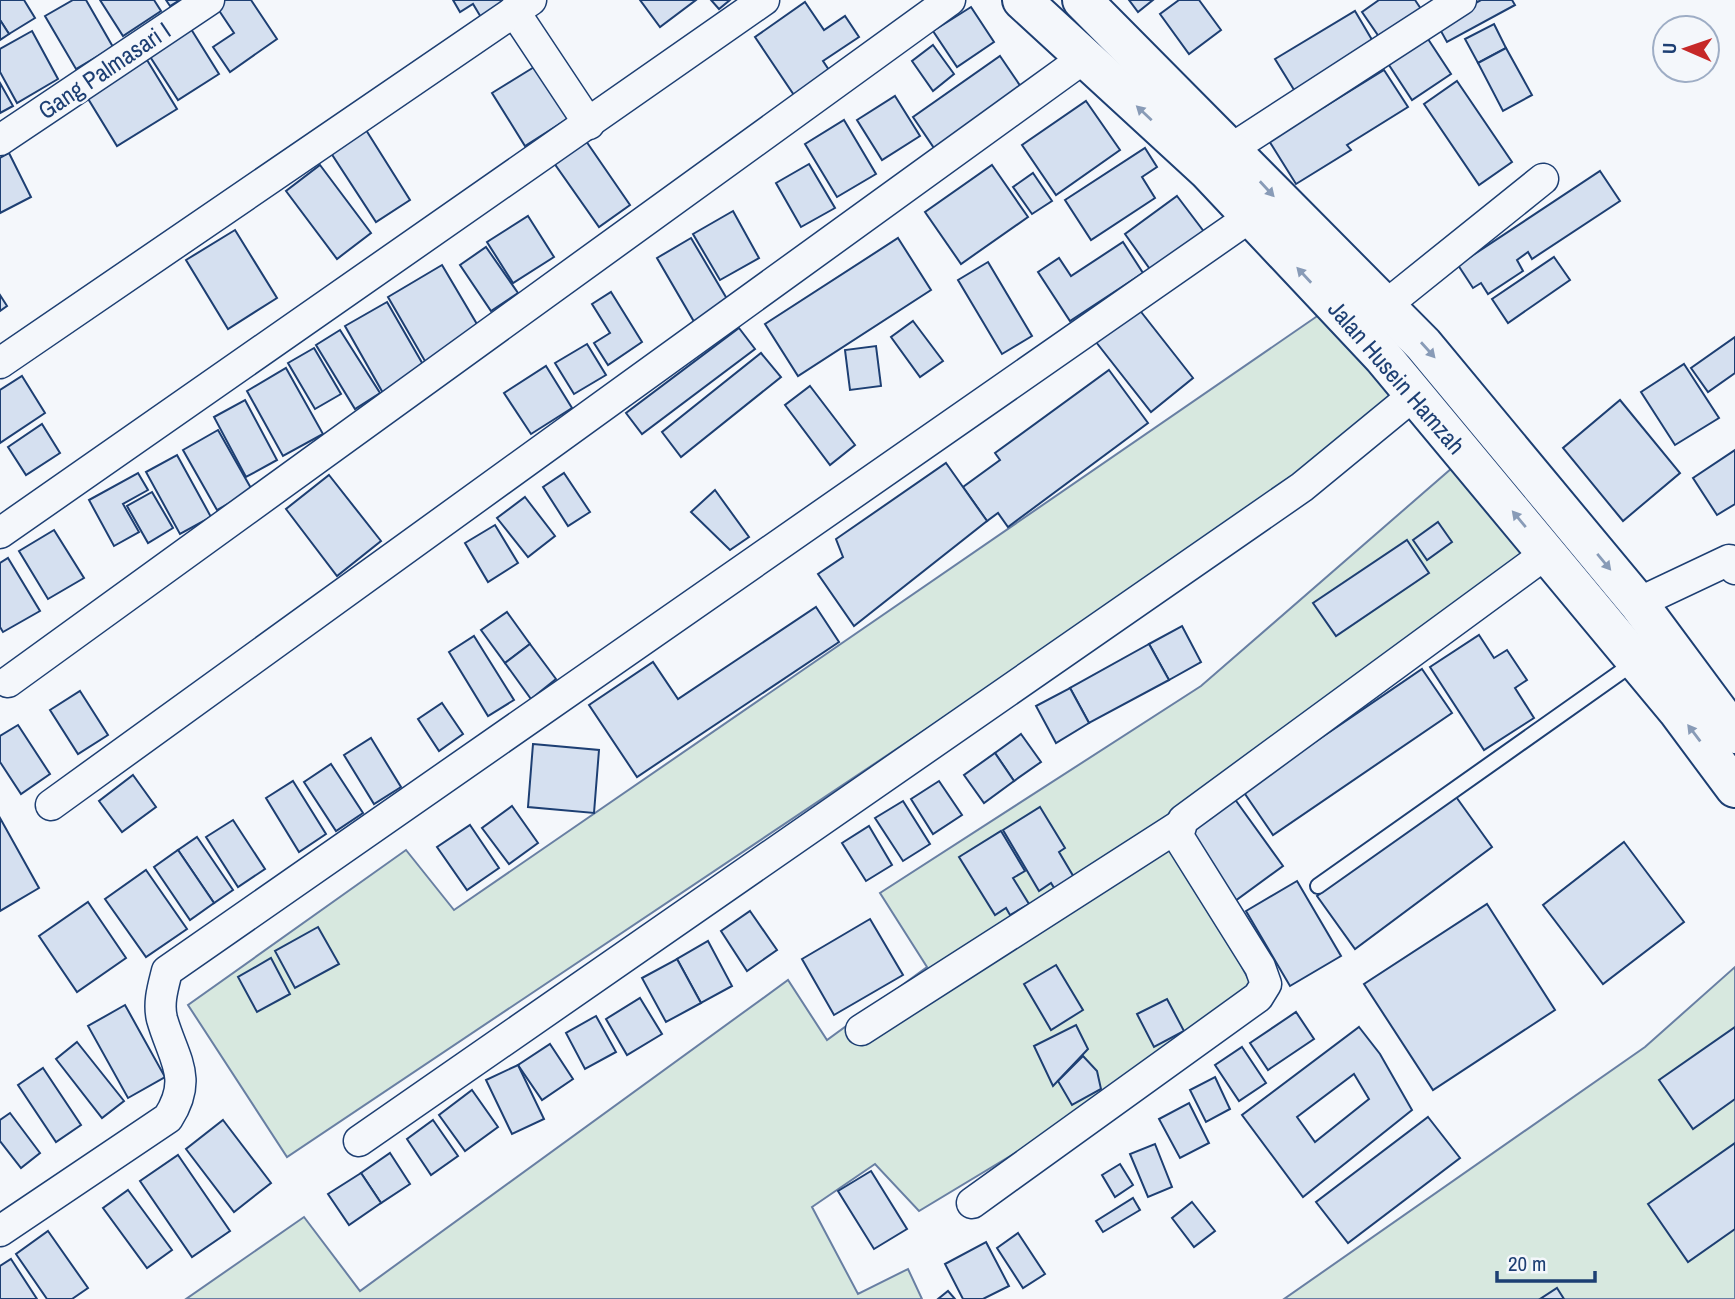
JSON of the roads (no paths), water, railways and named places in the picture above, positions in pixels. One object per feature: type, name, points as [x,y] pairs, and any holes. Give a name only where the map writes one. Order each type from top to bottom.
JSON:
[{"type":"street","name":"Gang Palmasari I","points":[[0,140],[209,0]]},
{"type":"street","points":[[0,532],[764,0]]},
{"type":"street","points":[[8,682],[950,0]]},
{"type":"street","name":"Jalan Husein Hamzah","points":[[1022,0],[1208,172],[1383,357],[1636,661],[1735,788]]},
{"type":"street","name":"Jalan Husein Hamzah","points":[[1082,0],[1451,376],[1638,603],[1735,734]]},
{"type":"street","points":[[1231,149],[1461,0]]},
{"type":"street","points":[[0,363],[523,6],[589,124]]},
{"type":"street","points":[[51,805],[1084,58]]},
{"type":"street","points":[[1385,306],[1543,179]]},
{"type":"street","points":[[0,1231],[168,1118],[176,1105],[182,1079],[162,1019],[161,996],[167,971],[1250,217]]},
{"type":"street","points":[[359,1141],[1290,495],[1414,395]]},
{"type":"street","points":[[861,1030],[1179,826],[1183,820],[1577,530]]},
{"type":"street","points":[[1638,603],[1733,562]]},
{"type":"street","points":[[972,1203],[1258,997],[1266,985],[1260,967],[1178,836],[1179,826]]},
{"type":"lane","points":[[1318,886],[1636,661]]}]
